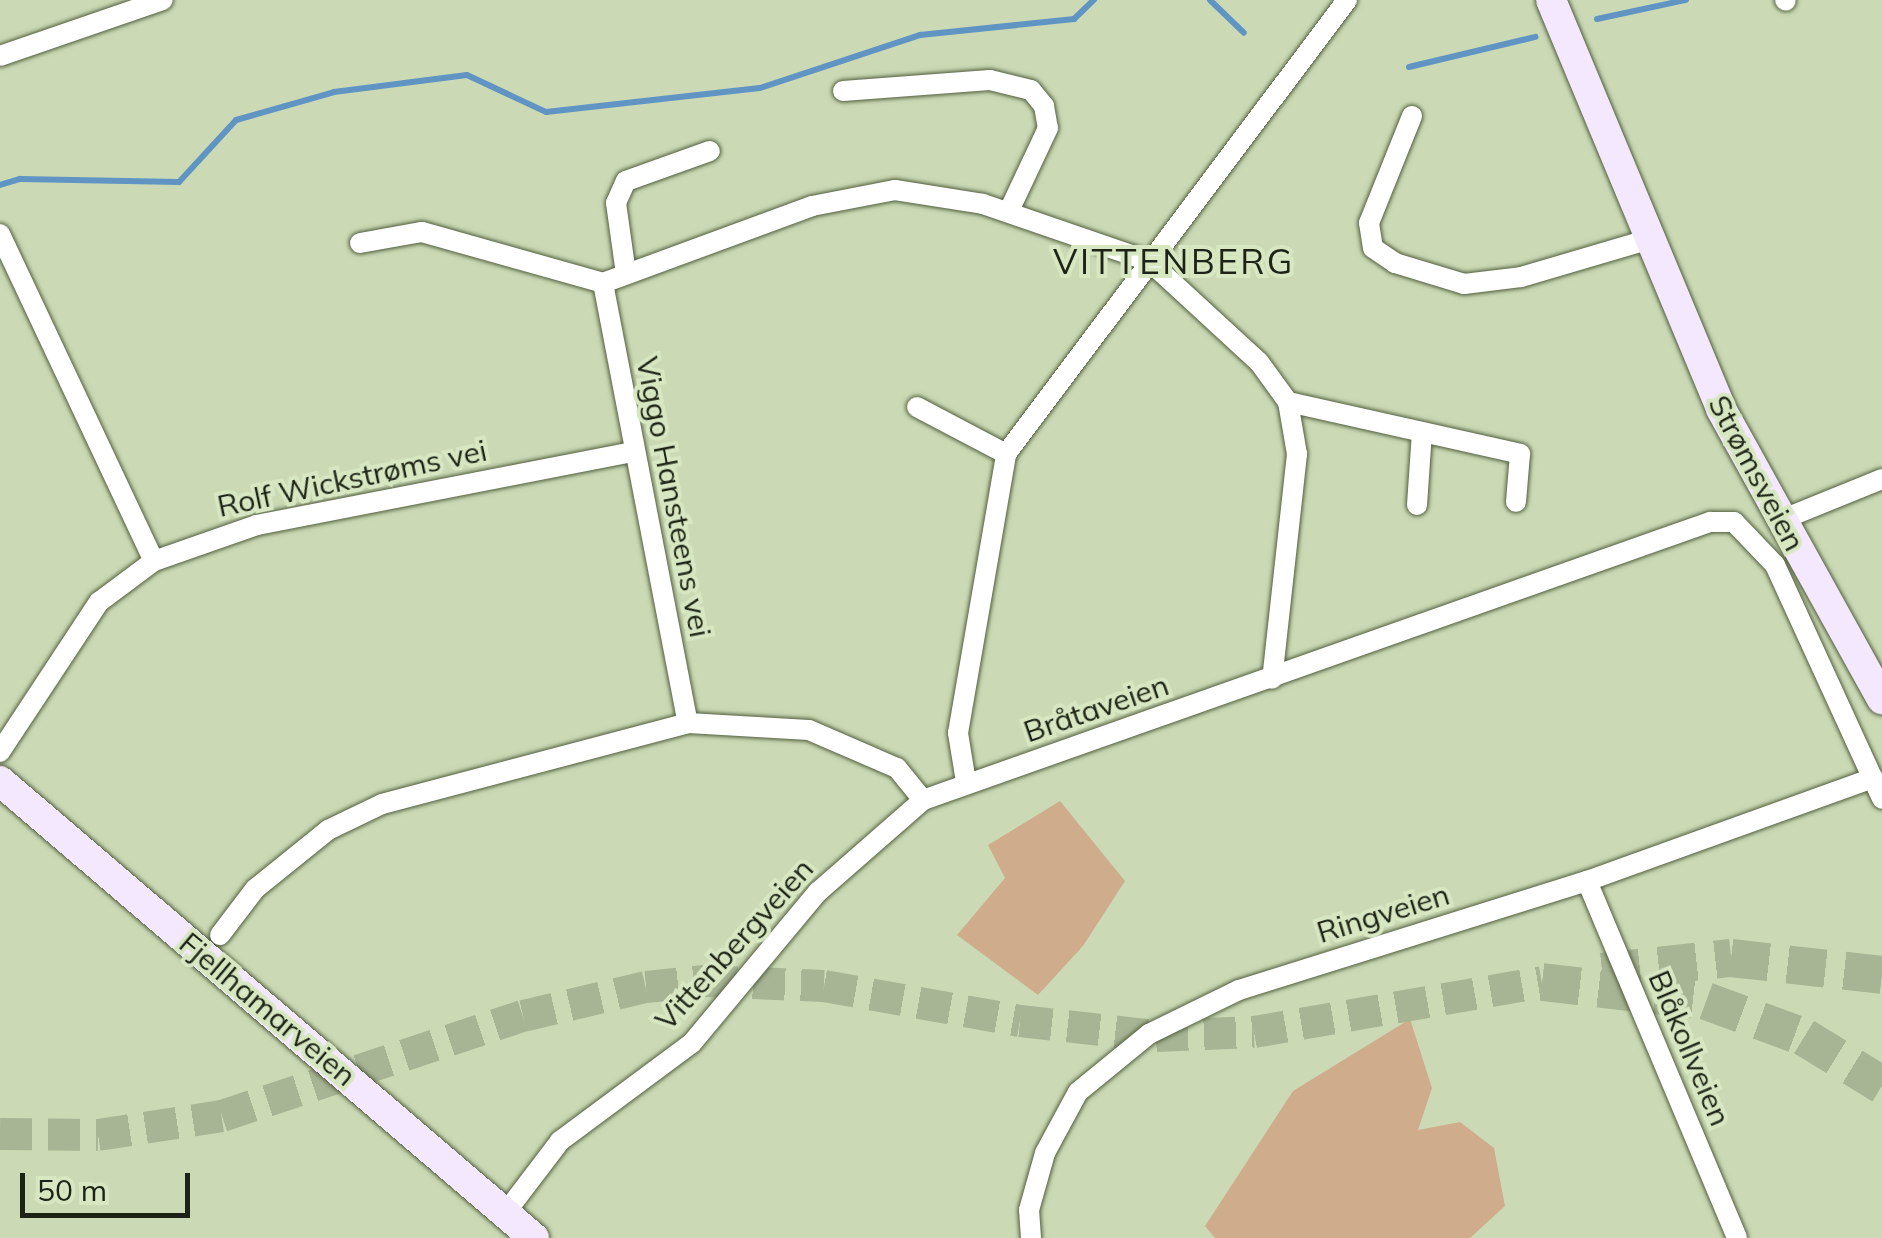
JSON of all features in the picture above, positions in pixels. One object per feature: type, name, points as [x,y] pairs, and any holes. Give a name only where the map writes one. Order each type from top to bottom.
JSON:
[{"type":"main road","name":"Strømsveien","points":[[1551,0],[1721,409],[1882,699]]},
{"type":"main road","name":"Fjellhamarveien","points":[[0,782],[523,1230]]},
{"type":"street","points":[[0,56],[163,0]]},
{"type":"street","points":[[966,782],[958,734],[1006,454],[1347,0]]},
{"type":"street","points":[[843,91],[980,80],[1031,90],[1044,106],[1048,128],[1009,211]]},
{"type":"street","points":[[1412,116],[1369,223],[1373,248],[1395,263],[1464,284],[1521,277],[1650,239]]},
{"type":"street","points":[[626,274],[616,203],[626,181],[710,150]]},
{"type":"street","points":[[360,243],[422,232],[603,284],[794,212],[875,192],[949,197],[1009,211],[1149,261],[1258,362],[1288,402],[1297,454],[1272,679]]},
{"type":"street","points":[[0,234],[154,561]]},
{"type":"street","name":"Viggo Hansteens vei","points":[[603,284],[688,722]]},
{"type":"street","points":[[1288,402],[1520,454],[1516,502]]},
{"type":"street","points":[[917,407],[1006,454]]},
{"type":"street","points":[[1417,504],[1422,432]]},
{"type":"street","name":"Rolf Wickstrøms vei","points":[[0,752],[100,602],[154,561],[257,524],[633,452]]},
{"type":"street","points":[[1781,520],[1882,479]]},
{"type":"street","name":"Bråtaveien","points":[[923,800],[1710,522],[1734,522],[1768,556],[1795,599],[1882,798]]},
{"type":"street","points":[[220,935],[270,877],[328,830],[382,804],[688,722],[809,730],[896,768],[923,800]]},
{"type":"street","name":"Ringveien","points":[[1031,1238],[1029,1210],[1045,1153],[1078,1092],[1149,1034],[1239,990],[1587,882],[1874,778]]},
{"type":"street","name":"Vittenbergveien","points":[[523,1230],[560,1140],[692,1043],[818,892],[923,800]]},
{"type":"street","name":"Blåkollveien","points":[[1587,882],[1737,1238]]},
{"type":"shaded area","points":[[1060,801],[1125,881],[1083,946],[1038,995],[957,935],[1005,878],[988,845]]},
{"type":"shaded area","points":[[1410,1019],[1432,1088],[1418,1130],[1460,1122],[1494,1148],[1505,1206],[1470,1238],[1215,1238],[1205,1226],[1293,1091]]},
{"type":"waterway","points":[[0,185],[20,179],[179,182],[236,120],[334,92],[467,75],[546,112],[760,88],[920,35],[1074,19],[1094,0]]},
{"type":"waterway","points":[[1210,0],[1244,33]]},
{"type":"waterway","points":[[1597,19],[1686,0]]},
{"type":"waterway","points":[[1409,67],[1535,37]]},
{"type":"tunnel","points":[[1602,972],[1731,958],[1882,975]]},
{"type":"tunnel","points":[[0,1134],[98,1135],[222,1116],[523,1016],[646,987],[705,981],[824,986],[1020,1021],[1156,1036],[1254,1032],[1542,982]]},
{"type":"tunnel","points":[[1542,982],[1706,1001],[1804,1037],[1882,1085]]},
{"type":"district","name":"VITTENBERG","points":[[1174,261]]}]
